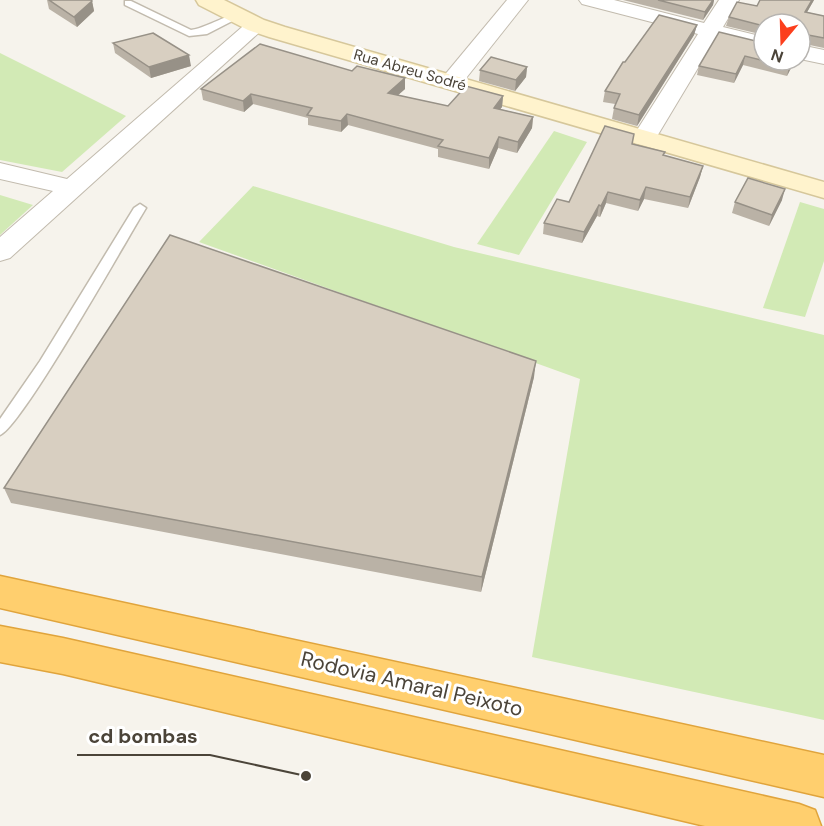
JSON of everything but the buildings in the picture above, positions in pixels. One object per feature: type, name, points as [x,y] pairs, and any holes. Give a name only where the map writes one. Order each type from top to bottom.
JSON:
[{"type":"highway","name":"Rodovia Amaral Peixoto","points":[[0,592],[824,776]]},
{"type":"highway","points":[[0,645],[63,656],[799,826]]},
{"type":"main road","name":"Rua Abreu Sodré","points":[[207,0],[246,20],[824,190]]},
{"type":"street","points":[[451,82],[518,0]]},
{"type":"street","points":[[588,0],[752,41]]},
{"type":"street","points":[[644,138],[729,0]]},
{"type":"street","points":[[0,252],[72,188],[246,20]]},
{"type":"street","points":[[0,171],[72,188]]},
{"type":"lane","points":[[128,3],[189,33],[203,32],[246,20]]},
{"type":"lane","points":[[0,429],[15,412],[45,365],[140,208]]},
{"type":"green space","points":[[0,53],[126,116],[62,172],[0,160]]},
{"type":"green space","points":[[554,131],[587,142],[519,255],[477,244]]},
{"type":"green space","points":[[253,186],[454,247],[824,335],[824,720],[532,657],[580,379],[199,242]]},
{"type":"green space","points":[[0,195],[33,205],[0,235]]},
{"type":"green space","points":[[800,202],[824,209],[824,261],[805,317],[763,308]]},
{"type":"place","name":"cd bombas","points":[[306,776]]}]
